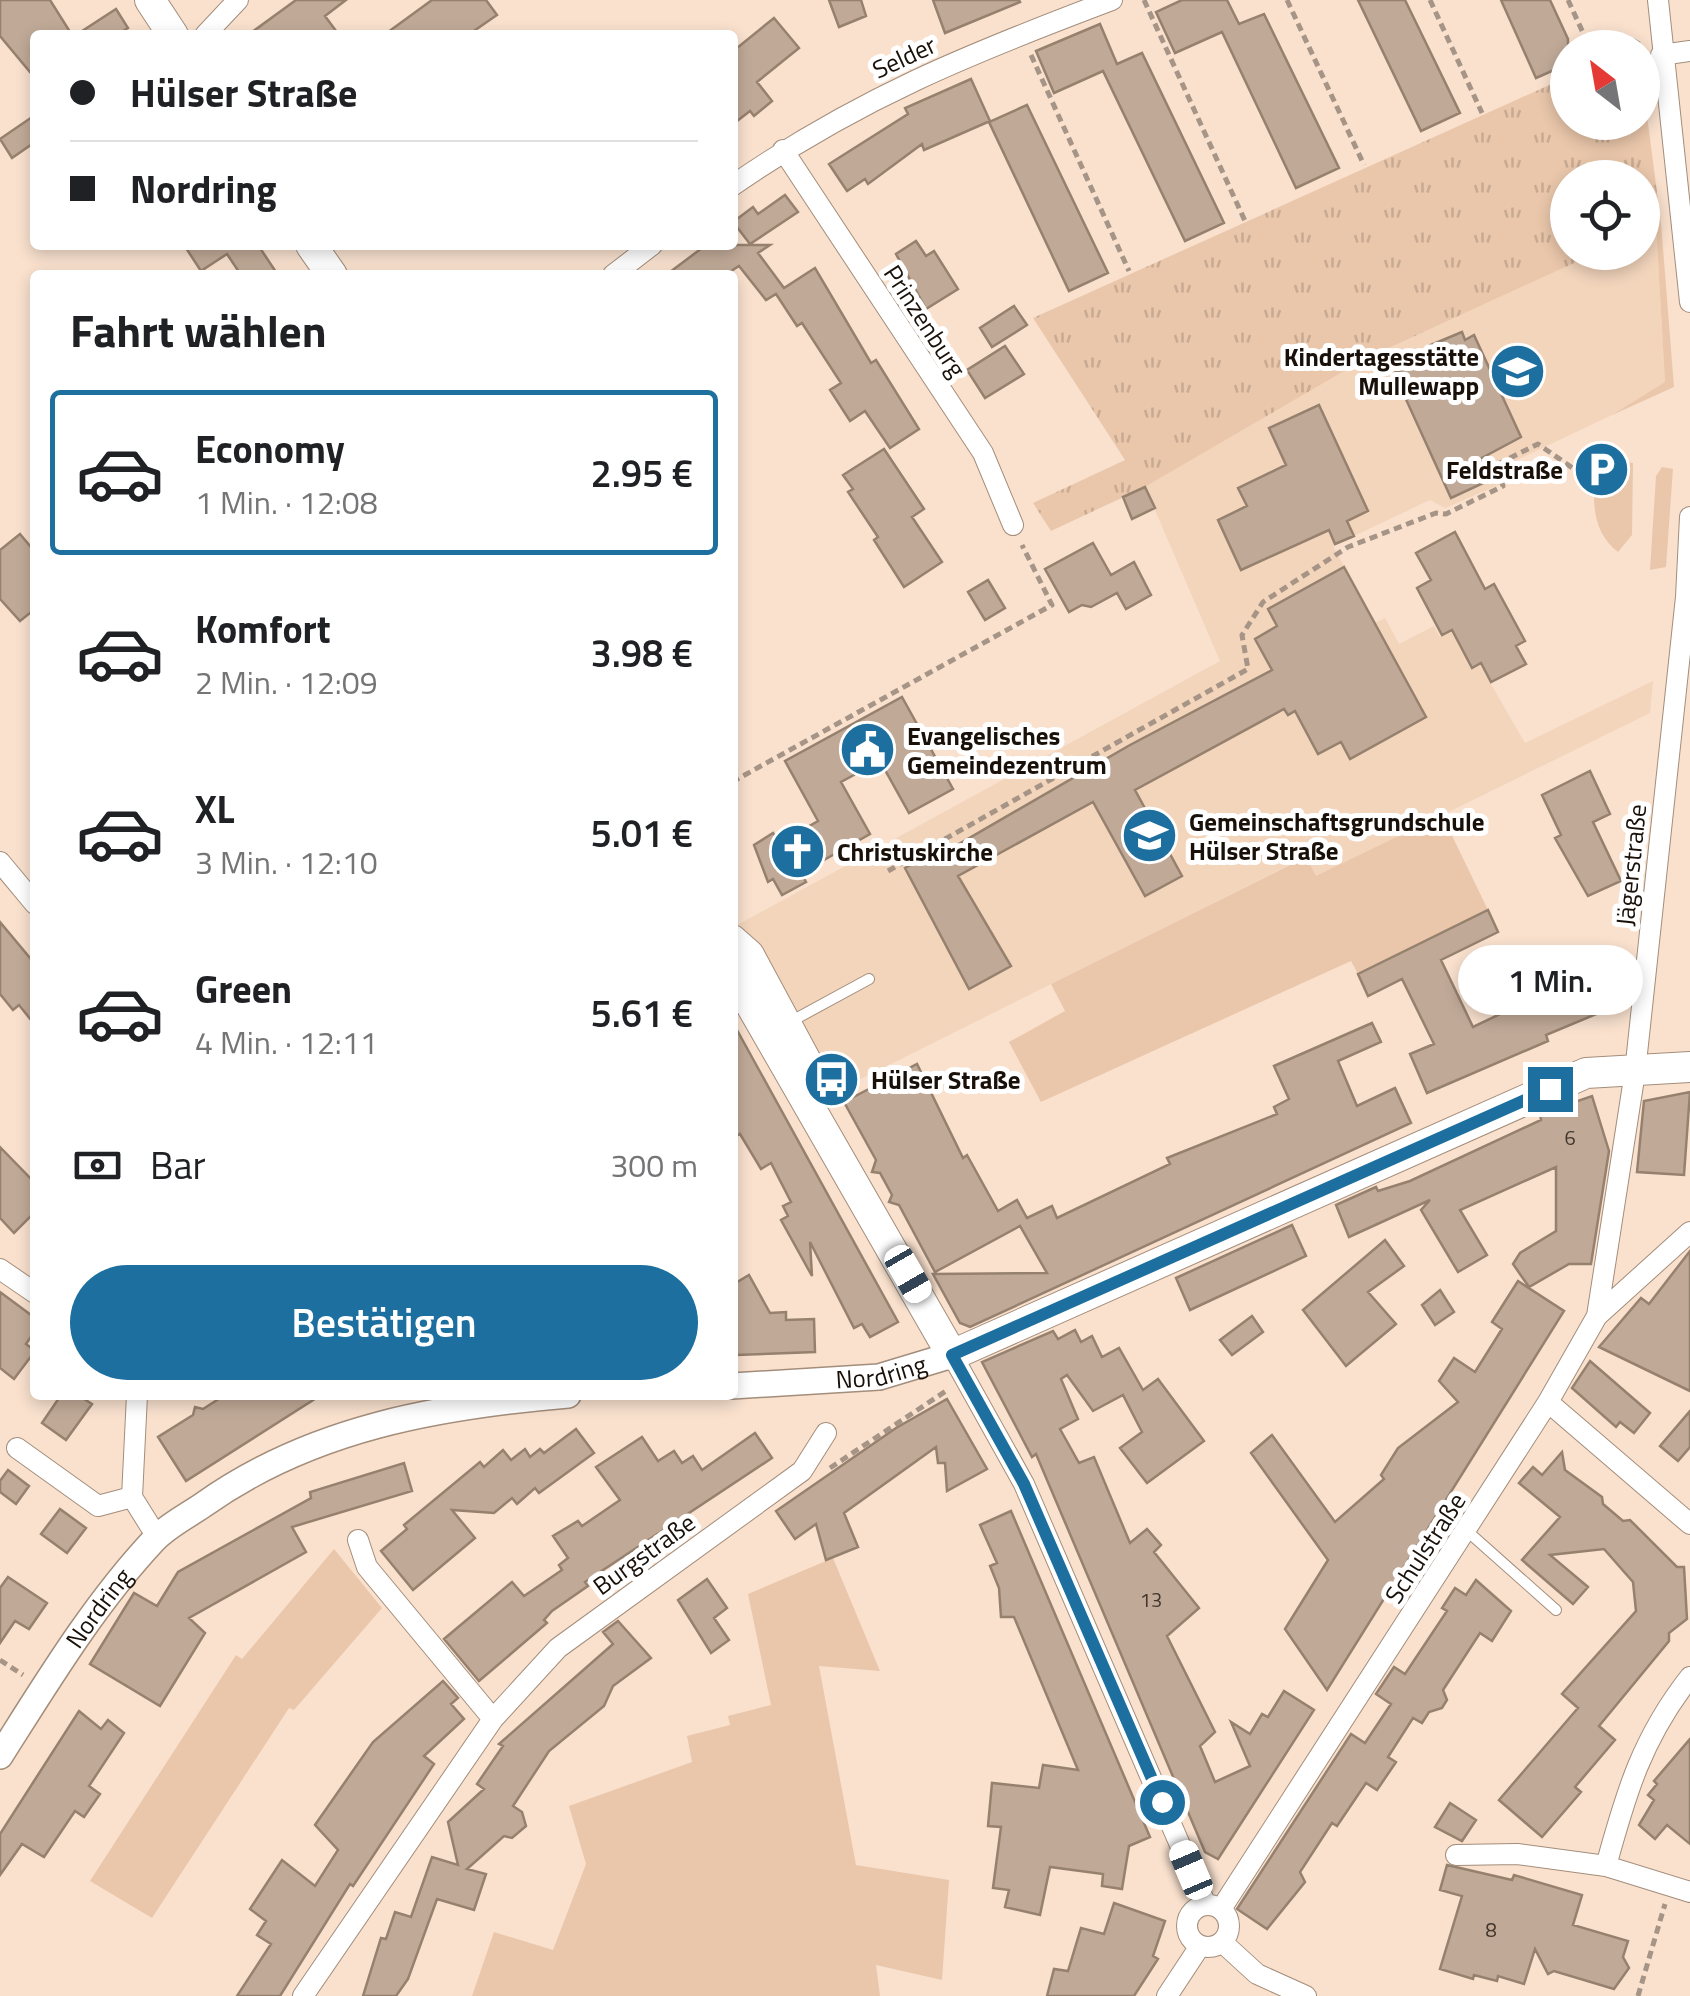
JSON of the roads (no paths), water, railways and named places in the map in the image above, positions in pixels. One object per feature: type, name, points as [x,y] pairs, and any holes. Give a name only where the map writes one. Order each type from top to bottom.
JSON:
[{"type":"main road","points":[[150,0],[170,30]]},
{"type":"main road","points":[[738,945],[749,955],[804,1054],[817,1113]]},
{"type":"main road","points":[[738,982],[817,1113],[959,1368]]},
{"type":"main road","name":"Nordring","points":[[959,1368],[1586,1073],[1690,1067]]},
{"type":"street","points":[[210,30],[238,0]]},
{"type":"street","name":"Selder","points":[[738,182],[783,150],[928,71],[1112,0]]},
{"type":"street","points":[[1658,0],[1690,302]]},
{"type":"street","points":[[1661,54],[1690,52]]},
{"type":"street","name":"Prinzenburg","points":[[783,150],[983,453],[1013,525]]},
{"type":"street","points":[[620,270],[646,250]]},
{"type":"street","points":[[1688,597],[1690,516]]},
{"type":"street","name":"Jägerstraße","points":[[1597,1316],[1635,1072],[1688,597]]},
{"type":"street","points":[[0,862],[30,898]]},
{"type":"street","name":"Schulstraße","points":[[1214,1907],[1466,1530],[1548,1402],[1597,1316],[1690,1232]]},
{"type":"street","points":[[0,1269],[30,1290]]},
{"type":"street","points":[[959,1368],[1024,1484],[1214,1907],[1229,1930],[1222,1942],[1200,1946],[1167,1996]]},
{"type":"street","name":"Nordring","points":[[738,1386],[880,1378],[959,1368]]},
{"type":"street","points":[[136,1400],[132,1497],[157,1537]]},
{"type":"street","name":"Nordring","points":[[0,1756],[112,1589],[157,1537],[232,1484],[312,1444],[393,1420],[533,1400]]},
{"type":"street","points":[[1548,1402],[1690,1524]]},
{"type":"street","name":"Burgstraße","points":[[302,1996],[493,1719],[558,1648],[802,1471],[826,1434]]},
{"type":"street","points":[[17,1448],[98,1506],[132,1497]]},
{"type":"street","points":[[358,1540],[367,1567],[493,1719]]},
{"type":"street","points":[[1606,1866],[1633,1768],[1666,1708],[1690,1677]]},
{"type":"street","points":[[1456,1855],[1517,1854],[1606,1866],[1680,1890]]},
{"type":"street","points":[[1200,1946],[1190,1937],[1187,1923],[1193,1910],[1214,1907]]},
{"type":"street","points":[[1222,1942],[1257,1974],[1306,1996]]},
{"type":"lane","points":[[787,1023],[869,979]]},
{"type":"lane","points":[[1466,1530],[1556,1610]]},
{"type":"place","name":"Kindertagesstätte Mullewapp","points":[[1518,371]]},
{"type":"place","name":"Feldstraße","points":[[1602,470]]},
{"type":"place","name":"Evangelisches Gemeindezentrum","points":[[868,750]]},
{"type":"place","name":"Gemeinschaftsgrundschule Hülser Straße","points":[[1150,836]]},
{"type":"place","name":"Christuskirche","points":[[798,852]]},
{"type":"place","name":"Hülser Straße","points":[[832,1080]]}]
